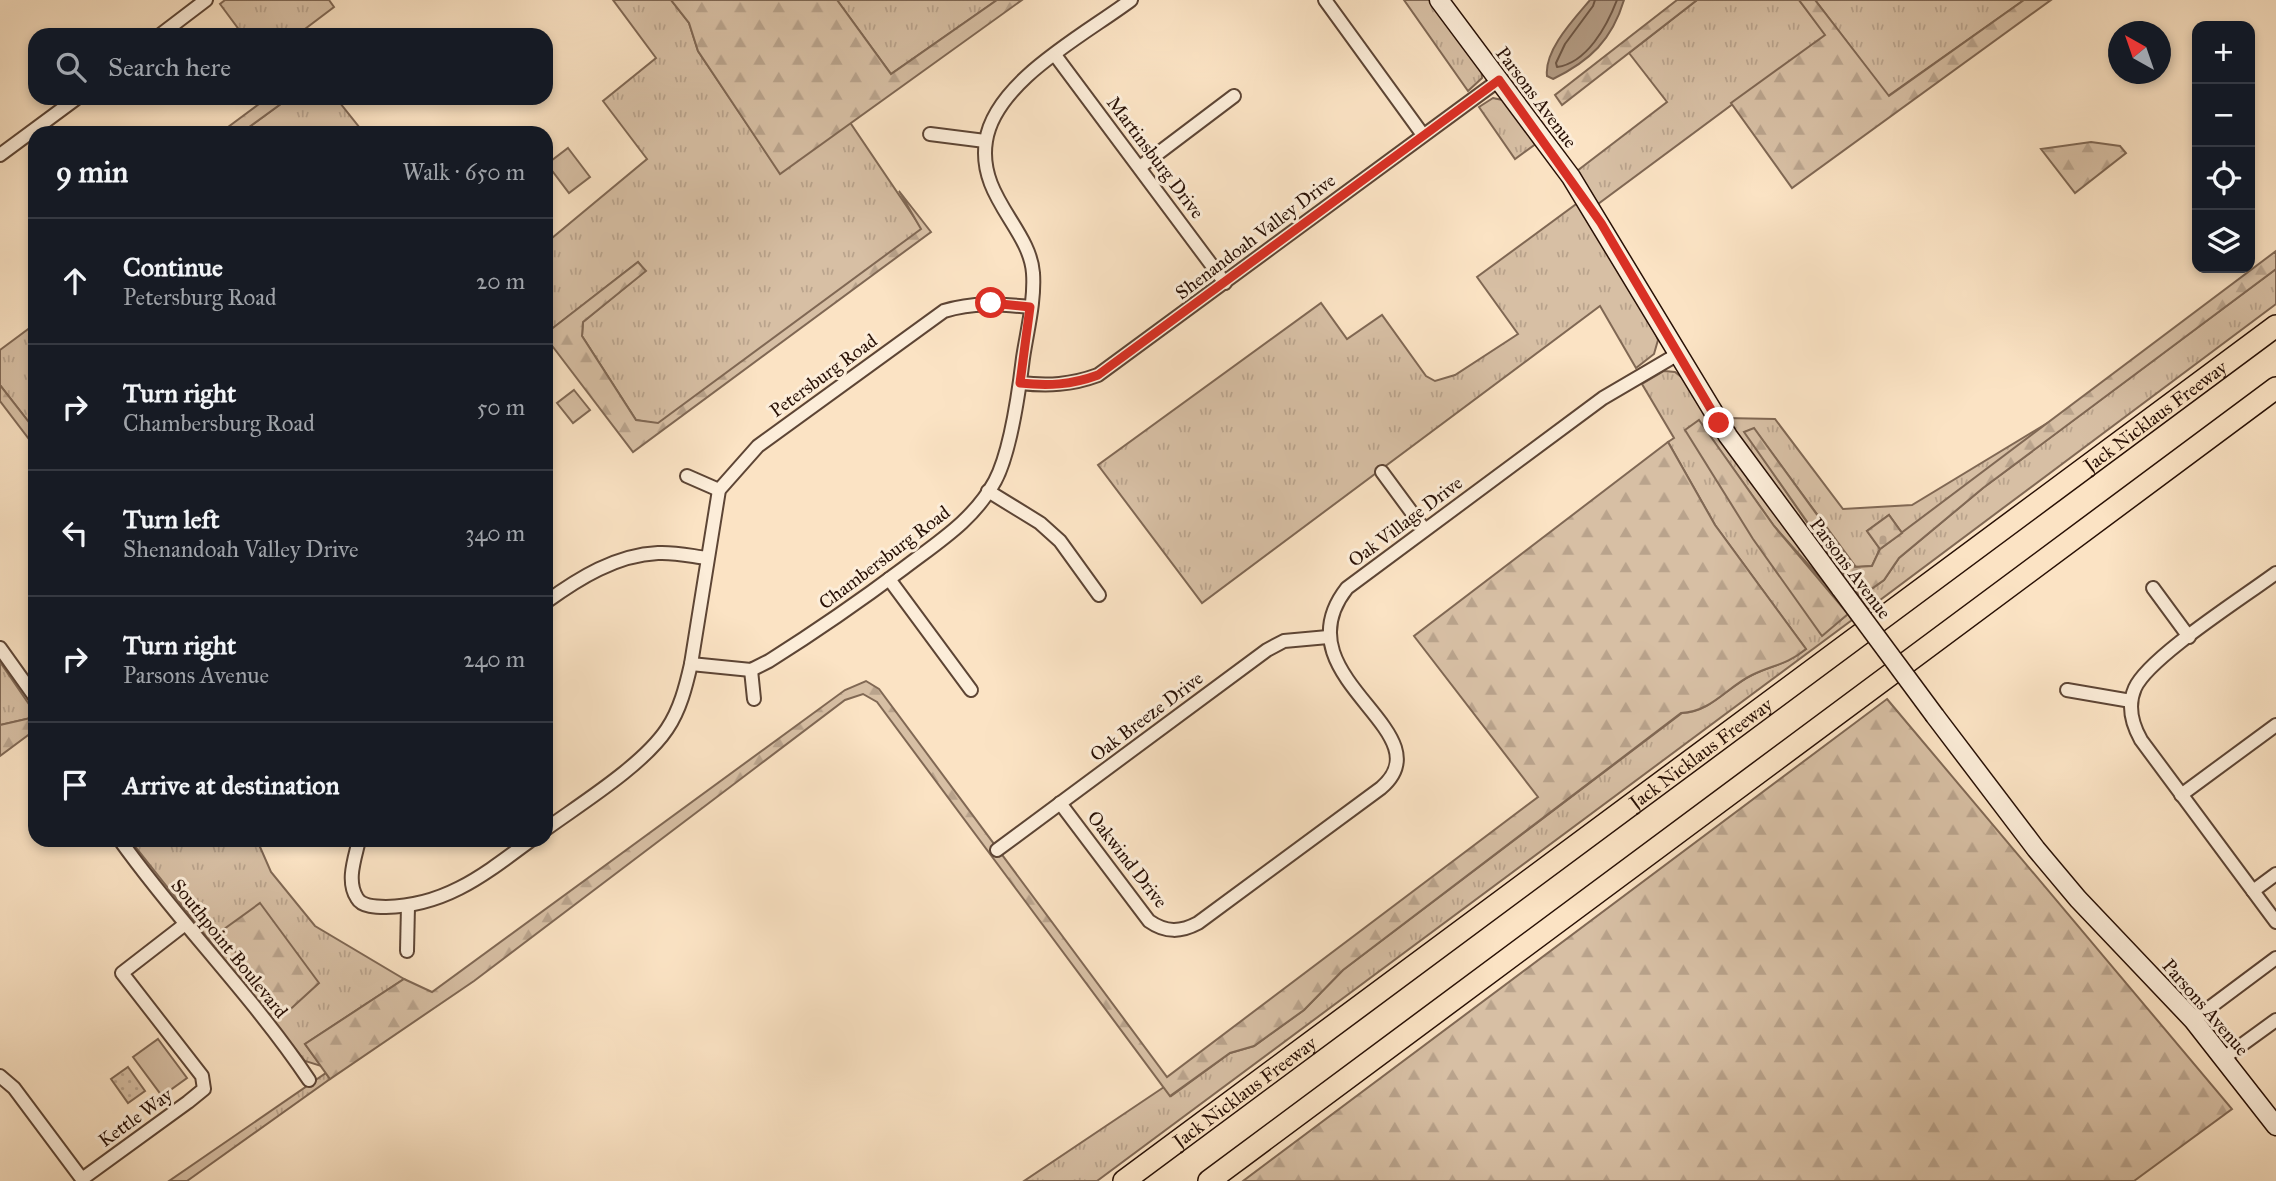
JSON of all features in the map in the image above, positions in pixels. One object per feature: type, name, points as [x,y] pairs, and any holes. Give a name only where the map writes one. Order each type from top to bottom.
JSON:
[{"type":"highway","name":"Jack Nicklaus Freeway","points":[[1125,1181],[2276,326]]},
{"type":"highway","points":[[1209,1181],[2276,388]]},
{"type":"street","points":[[169,28],[205,0]]},
{"type":"street","points":[[930,134],[985,141],[996,114],[1012,90],[1130,0]]},
{"type":"street","points":[[1325,0],[1423,135]]},
{"type":"street","name":"Parsons Avenue","points":[[1439,0],[1589,204],[1728,436],[1935,716],[2061,879],[2193,1020],[2276,1126]]},
{"type":"street","name":"Martinsburg Drive","points":[[1055,55],[1226,283]]},
{"type":"street","name":"Shenandoah Valley Drive","points":[[1020,383],[1049,386],[1078,383],[1098,375],[1499,80]]},
{"type":"street","points":[[1140,167],[1234,96]]},
{"type":"street","points":[[39,126],[68,105]]},
{"type":"street","points":[[0,155],[28,134]]},
{"type":"street","name":"Chambersburg Road","points":[[751,670],[813,634],[955,530],[975,511],[996,479],[1020,383],[1033,272],[1027,253],[990,181],[985,141]]},
{"type":"street","name":"Petersburg Road","points":[[719,490],[758,446],[944,311],[965,305],[991,303],[1030,307]]},
{"type":"street","name":"Oak Village Drive","points":[[1328,637],[1331,616],[1348,588],[1603,398],[1678,354]]},
{"type":"street","points":[[1382,472],[1424,529]]},
{"type":"street","points":[[553,824],[655,746],[669,727],[686,688],[719,490],[687,476]]},
{"type":"street","points":[[988,491],[1040,523],[1060,541],[1099,595]]},
{"type":"street","points":[[553,597],[592,571],[610,563],[658,552],[707,558]]},
{"type":"street","points":[[2276,573],[2146,672],[2131,701],[2136,731],[2276,922]]},
{"type":"street","points":[[889,579],[971,690]]},
{"type":"street","points":[[2153,588],[2189,637]]},
{"type":"street","name":"Oak Breeze Drive","points":[[997,850],[1267,650],[1284,641],[1328,637]]},
{"type":"street","name":"Oakwind Drive","points":[[1060,803],[1144,915],[1155,925],[1171,930],[1198,923],[1390,777],[1396,760],[1392,741],[1335,660],[1328,637]]},
{"type":"street","points":[[0,648],[28,686]]},
{"type":"street","points":[[691,664],[751,670],[754,699]]},
{"type":"street","points":[[2067,690],[2131,701]]},
{"type":"street","points":[[2276,710],[2276,718]]},
{"type":"street","points":[[2181,795],[2276,725]]},
{"type":"street","name":"Southpoint Boulevard","points":[[125,847],[184,925],[245,995],[309,1080]]},
{"type":"street","points":[[358,847],[351,878],[355,895],[362,903],[377,907],[408,906],[456,892],[521,847]]},
{"type":"street","points":[[2253,891],[2276,874]]},
{"type":"street","points":[[408,906],[408,951]]},
{"type":"street","name":"Kettle Way","points":[[0,1076],[14,1088],[82,1179],[204,1089],[205,1083],[122,973],[184,925]]},
{"type":"street","points":[[2193,1020],[2276,958]]},
{"type":"street","points":[[2225,1058],[2276,1020]]},
{"type":"green space","points":[[225,0],[329,0],[334,7],[306,28],[238,28],[220,4]]},
{"type":"green space","points":[[613,0],[671,0],[689,23],[698,51],[780,173],[849,121],[922,229],[658,424],[636,420],[582,336],[583,322],[645,271],[638,262],[553,328],[553,237],[647,159],[603,101],[656,58]]},
{"type":"green space","points":[[671,0],[837,0],[891,74],[997,0],[1022,0],[780,174],[698,51],[689,23]]},
{"type":"green space","points":[[837,0],[997,0],[891,74]]},
{"type":"green space","points":[[1404,0],[1432,0],[1481,65],[1482,78],[1468,91]]},
{"type":"green space","points":[[1677,0],[1697,0],[1562,105],[1555,95]]},
{"type":"green space","points":[[1697,0],[1799,0],[1826,35],[1598,204],[1577,171],[1667,102],[1629,53]]},
{"type":"green space","points":[[1799,0],[1815,0],[1889,96],[2024,0],[2051,0],[1792,188],[1731,103],[1825,35]]},
{"type":"green space","points":[[1815,0],[2024,0],[1888,96]]},
{"type":"green space","points":[[1493,98],[1507,101],[1537,143],[1515,159],[1479,107]]},
{"type":"green space","points":[[258,105],[279,105],[251,126],[229,126]]},
{"type":"green space","points":[[279,105],[342,105],[358,126],[251,126]]},
{"type":"green space","points":[[2091,142],[2120,146],[2126,153],[2075,193],[2041,149]]},
{"type":"green space","points":[[568,148],[590,177],[569,193],[553,172],[553,159]]},
{"type":"green space","points":[[899,191],[931,232],[633,452],[553,347],[553,328],[638,262],[646,271],[583,322],[582,336],[636,420],[658,423],[921,229]]},
{"type":"green space","points":[[1579,202],[1650,320],[1658,340],[1654,354],[1636,368],[1600,306],[1202,603],[1098,465],[1321,303],[1347,339],[1382,315],[1426,376],[1435,381],[1455,375],[1518,334],[1477,277]]},
{"type":"green space","points":[[2276,251],[2276,269],[1983,488],[1899,558],[1884,580],[1860,597],[1744,432],[1754,428],[1855,567],[1872,566],[1880,549],[2247,273],[2255,273],[2255,267]]},
{"type":"green space","points":[[2276,269],[2276,304],[1868,609],[1860,597],[1884,580],[1899,558],[1983,488]]},
{"type":"green space","points":[[28,329],[28,421],[0,385],[0,350]]},
{"type":"green space","points":[[1664,371],[1675,372],[1685,380],[1829,588],[1774,526],[1699,421],[1686,430],[1822,635],[1848,614],[1852,620],[1097,1181],[1024,1181],[1164,1087],[1171,1096],[1230,1053],[1254,1046],[1304,1010],[1343,970],[1682,713],[1702,708],[1743,680],[1791,659],[1806,649],[1715,525],[1668,442],[1674,438],[1642,384]]},
{"type":"green space","points":[[0,385],[28,421],[28,438],[0,401]]},
{"type":"green space","points":[[574,390],[590,410],[573,423],[557,403]]},
{"type":"green space","points":[[1725,418],[1775,419],[1843,509],[1912,505],[2054,419],[1902,533],[1889,515],[1867,531],[1880,549],[1872,566],[1856,567],[1754,429],[1745,432],[1840,570],[1808,532]]},
{"type":"green space","points":[[1699,420],[1774,526],[1848,614],[1822,636],[1753,539],[1685,430]]},
{"type":"green space","points":[[1668,442],[1715,525],[1806,649],[1785,662],[1743,680],[1710,704],[1692,712],[1681,713],[1343,970],[1304,1010],[1254,1046],[1230,1053],[1170,1096],[877,702],[863,694],[845,700],[474,981],[330,1079],[305,1044],[404,979],[432,992],[845,690],[866,681],[879,689],[1167,1077],[1538,797],[1414,636]]},
{"type":"green space","points":[[1889,515],[1902,533],[1880,549],[1867,531]]},
{"type":"green space","points":[[0,662],[28,703],[28,719],[0,725]]},
{"type":"green space","points":[[1887,699],[2232,1109],[2134,1181],[1243,1181]]},
{"type":"green space","points":[[28,719],[28,735],[0,756],[0,725]]},
{"type":"green space","points":[[136,847],[260,847],[271,872],[315,926],[404,979],[305,1044],[321,1066],[305,1061]]},
{"type":"green space","points":[[260,903],[319,983],[284,1015],[220,932]]},
{"type":"green space","points":[[158,1039],[187,1078],[162,1096],[133,1057]]},
{"type":"green space","points":[[128,1067],[145,1091],[128,1103],[111,1079]]},
{"type":"green space","points":[[326,1073],[330,1079],[187,1181],[169,1181]]},
{"type":"water","points":[[1590,0],[1624,0],[1613,27],[1589,57],[1553,79],[1547,76],[1547,66],[1555,46]]},
{"type":"route","points":[[991,303],[1030,307],[1020,383],[1049,386],[1078,383],[1098,375],[1499,80],[1571,177],[1601,223],[1719,423]]}]
